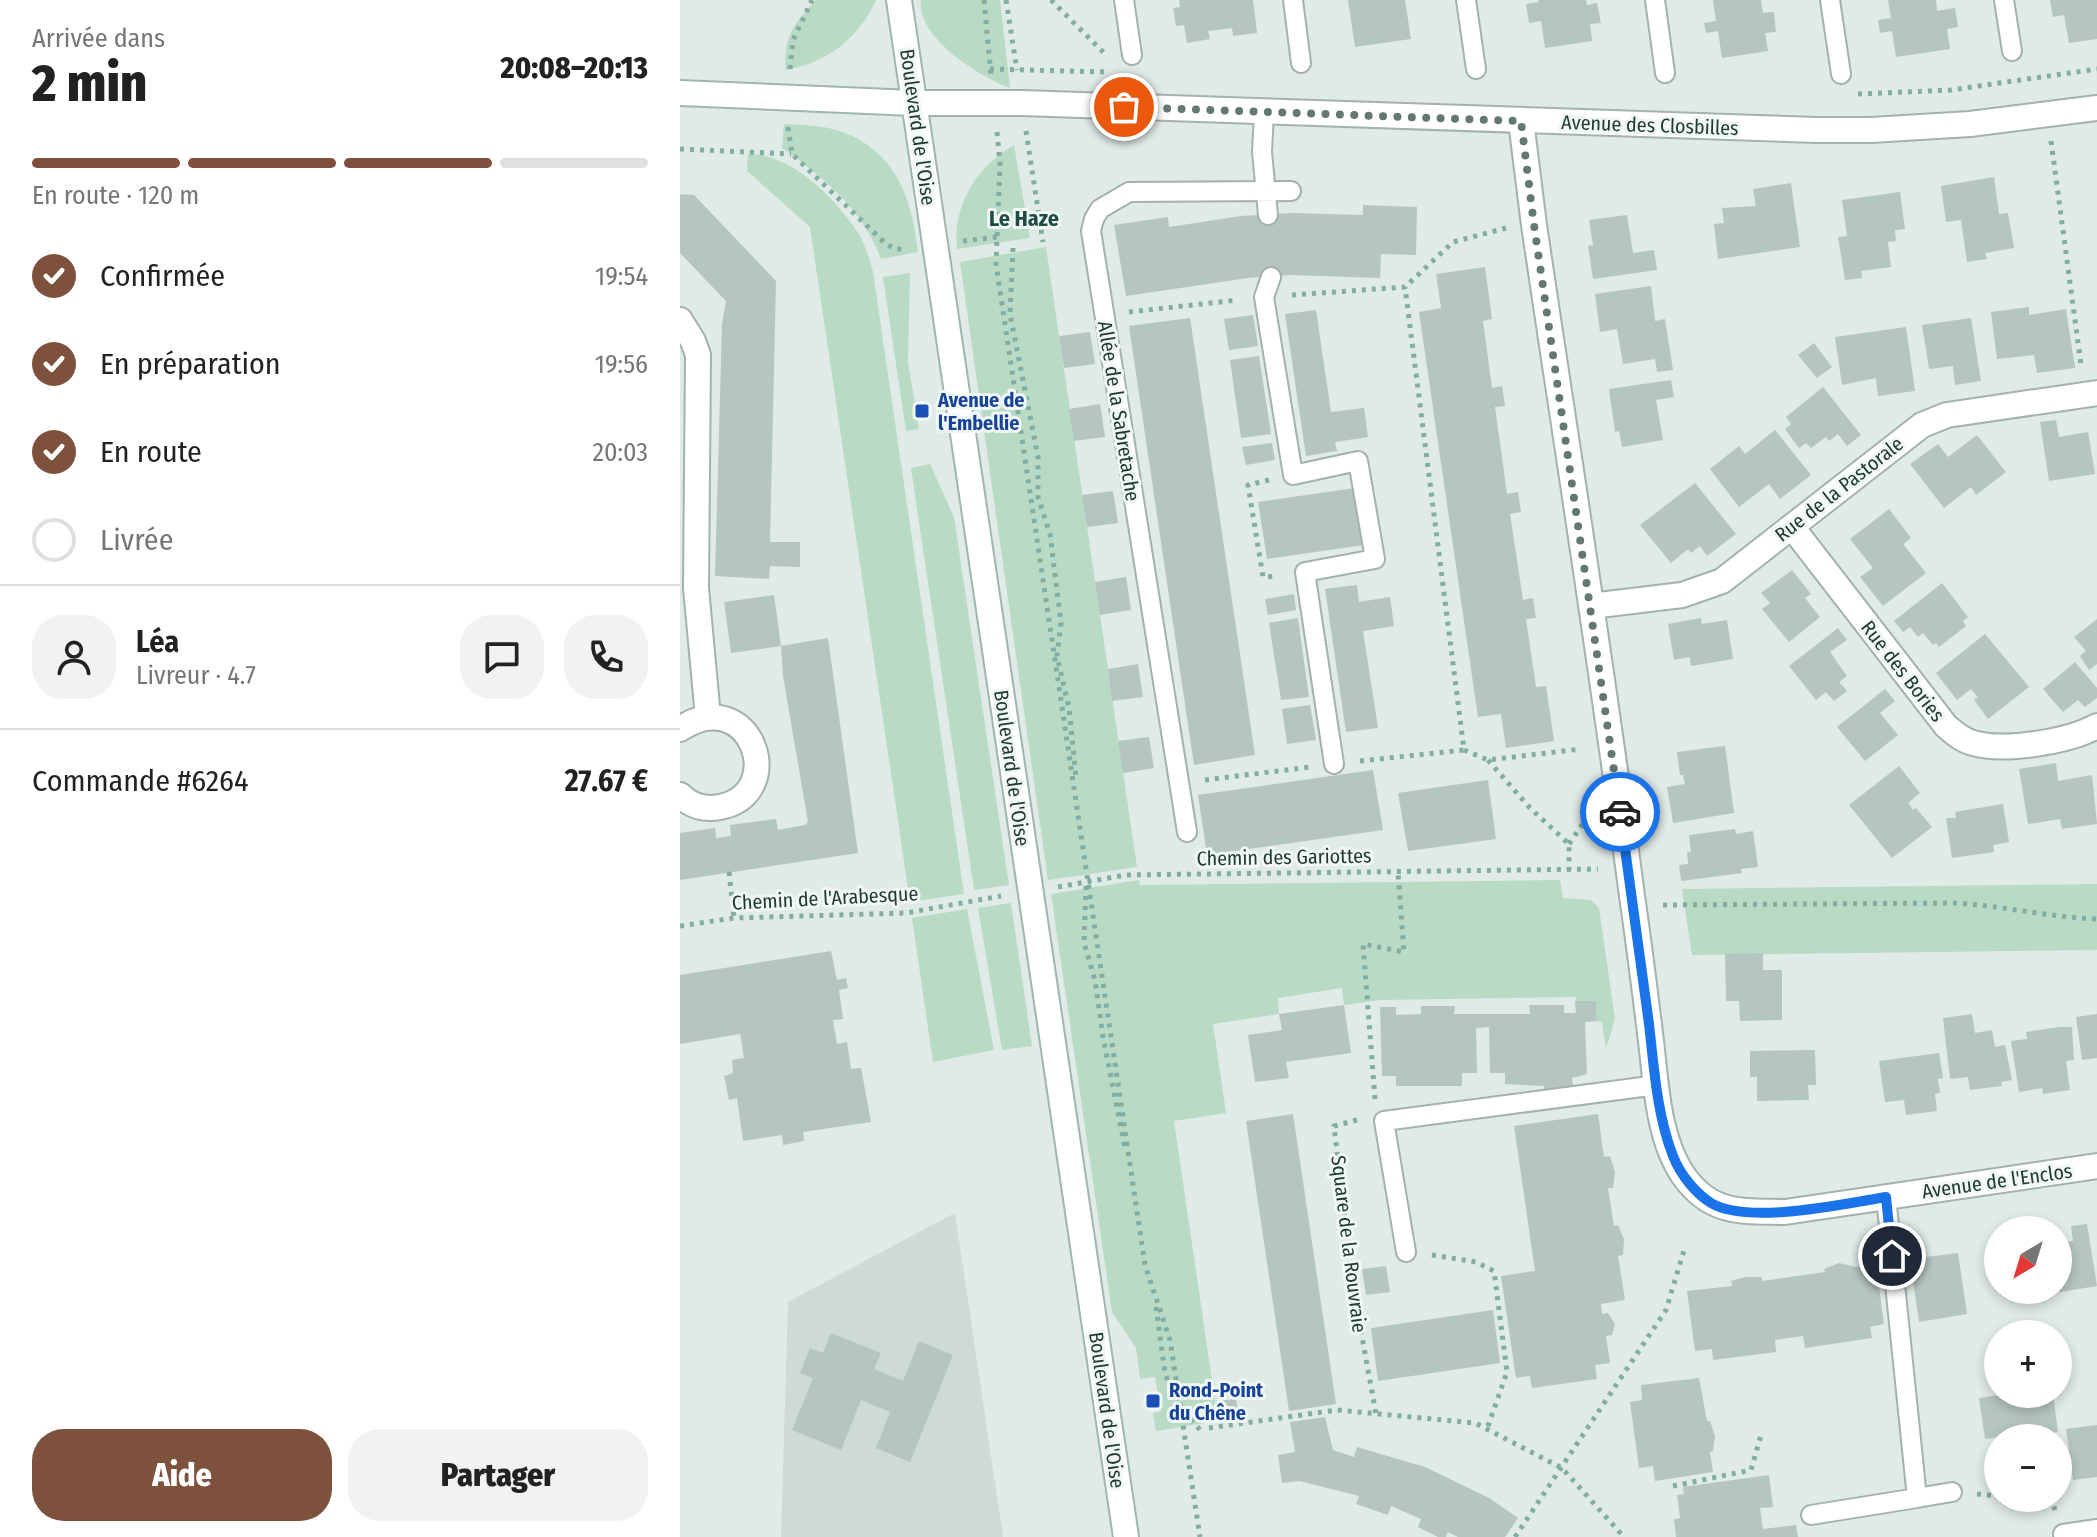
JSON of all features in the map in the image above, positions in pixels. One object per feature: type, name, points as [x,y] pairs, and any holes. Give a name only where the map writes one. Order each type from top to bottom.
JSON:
[{"type":"street","name":"Boulevard de l'Oise","points":[[899,0],[1126,1537]]},
{"type":"street","points":[[680,93],[914,103]]},
{"type":"street","name":"Avenue des Closbilles","points":[[914,103],[1022,103],[1724,128],[1871,130],[1970,124],[2097,108]]},
{"type":"street","name":"Avenue de l'Enclos","points":[[1521,121],[1657,1085],[1674,1160],[1695,1190],[1712,1204],[1735,1212],[1785,1212],[2097,1166]]},
{"type":"street","points":[[680,320],[686,326],[698,355],[696,588],[708,717]]},
{"type":"street","name":"Rue de la Pastorale","points":[[1591,606],[1682,595],[1722,581],[1922,425],[1947,415],[2093,385]]},
{"type":"street","name":"Rue des Bories","points":[[1792,527],[1946,726],[1958,737],[1988,746],[2011,746],[2073,735],[2097,726]]},
{"type":"street","points":[[680,729],[692,721],[708,717],[724,718],[749,737],[756,751],[757,767],[753,783],[744,796],[731,805],[699,807],[680,795]]},
{"type":"lane","points":[[1124,0],[1132,55]]},
{"type":"lane","points":[[1293,0],[1301,63]]},
{"type":"lane","points":[[1466,0],[1476,69]]},
{"type":"lane","points":[[1655,0],[1665,73]]},
{"type":"lane","points":[[1830,0],[1841,74]]},
{"type":"lane","points":[[2004,0],[2012,51]]},
{"type":"lane","points":[[1264,112],[1262,152],[1268,215]]},
{"type":"lane","name":"Allée de la Sabretache","points":[[1187,832],[1091,231],[1100,209],[1129,192],[1291,191]]},
{"type":"lane","points":[[1271,277],[1264,297],[1293,475],[1358,461],[1375,559],[1305,572],[1334,764]]},
{"type":"lane","points":[[1406,1252],[1380,1118],[1657,1085]]},
{"type":"lane","points":[[1886,1197],[1917,1498]]},
{"type":"lane","points":[[1811,1515],[1952,1492]]},
{"type":"lane","points":[[2063,1534],[2097,1529]]},
{"type":"path","points":[[812,0],[791,48],[788,138],[792,154],[890,247],[899,250],[997,237]]},
{"type":"path","points":[[984,0],[1000,163],[996,264],[1138,1218]]},
{"type":"path","points":[[1006,0],[1043,242]]},
{"type":"path","points":[[1051,0],[1113,62]]},
{"type":"path","points":[[990,69],[1108,72]]},
{"type":"path","points":[[1844,95],[1951,90],[2097,69]]},
{"type":"path","points":[[2047,114],[2081,365],[2093,385]]},
{"type":"path","points":[[680,149],[792,154]]},
{"type":"path","points":[[1104,315],[1264,297],[1405,287],[1453,242],[1506,228]]},
{"type":"path","points":[[1013,248],[1010,314],[1038,457],[1038,497],[1050,534],[1061,623],[1057,656],[1069,708],[1083,848]]},
{"type":"path","points":[[1405,287],[1464,750]]},
{"type":"path","points":[[1293,475],[1248,485],[1263,577],[1305,572]]},
{"type":"path","points":[[1488,760],[1581,749]]},
{"type":"path","points":[[1177,783],[1464,750],[1488,760],[1530,808],[1569,844]]},
{"type":"path","points":[[1569,870],[1569,844],[1590,813]]},
{"type":"path","name":"Chemin des Gariottes","points":[[972,901],[1125,875],[1598,869]]},
{"type":"path","points":[[729,872],[734,918]]},
{"type":"path","points":[[1380,1118],[1363,944],[1404,952],[1398,872]]},
{"type":"path","points":[[1088,882],[1084,943],[1095,980],[1103,1037],[1153,1288],[1165,1373],[1174,1397],[1200,1430]]},
{"type":"path","name":"Chemin de l'Arabesque","points":[[680,926],[734,918],[906,913],[972,901]]},
{"type":"path","points":[[1654,907],[1955,903],[1996,905],[2062,918],[2097,919]]},
{"type":"path","name":"Square de la Rouvraie","points":[[1376,1414],[1353,1287],[1334,1126],[1380,1118]]},
{"type":"path","points":[[1515,1537],[1666,1310],[1685,1247]]},
{"type":"path","points":[[1406,1252],[1476,1262],[1494,1271],[1507,1372],[1487,1429]]},
{"type":"path","points":[[1180,1404],[1200,1537]]},
{"type":"path","points":[[1209,1428],[1337,1410],[1475,1423],[1562,1468],[1624,1537]]},
{"type":"path","points":[[1673,1486],[1751,1470],[1761,1435]]},
{"type":"path","points":[[2056,1512],[2063,1534]]},
{"type":"shaded area","points":[[955,1213],[1003,1537],[781,1537],[788,1302]]},
{"type":"green space","points":[[816,0],[876,0],[861,26],[840,47],[801,67],[786,70],[788,39]]},
{"type":"green space","points":[[921,0],[1000,0],[1010,88],[983,75],[952,54],[929,28],[922,14]]},
{"type":"green space","points":[[784,124],[833,129],[859,139],[875,150],[898,178],[911,213],[918,252],[881,259],[853,210],[827,183],[782,148]]},
{"type":"green space","points":[[1014,145],[1030,238],[957,249],[959,218],[970,189],[989,164]]},
{"type":"green space","points":[[748,154],[780,161],[824,191],[857,231],[870,261],[964,894],[910,902],[810,227],[747,171]]},
{"type":"green space","points":[[1046,247],[1137,867],[1048,880],[960,262]]},
{"type":"green space","points":[[910,273],[908,362],[919,429],[906,431],[883,277]]},
{"type":"green space","points":[[930,464],[954,517],[1009,885],[974,890],[911,468]]},
{"type":"green space","points":[[1139,880],[1140,885],[1560,880],[1563,898],[1591,900],[1599,908],[1615,1019],[1606,1049],[1602,1022],[1597,1021],[1596,1002],[1576,1001],[1576,997],[1380,1000],[1344,1005],[1342,988],[1278,998],[1279,1014],[1213,1024],[1226,1113],[1174,1121],[1218,1421],[1156,1431],[1153,1413],[1161,1411],[1155,1377],[1140,1379],[1136,1348],[1112,1312],[1051,894]]},
{"type":"green space","points":[[2097,884],[2097,950],[1692,955],[1682,889]]},
{"type":"green space","points":[[1011,903],[1032,1046],[1002,1050],[978,908]]},
{"type":"green space","points":[[967,909],[994,1050],[933,1062],[912,918]]},
{"type":"building","points":[[1179,0],[1253,0],[1257,33],[1233,36],[1232,28],[1208,31],[1210,39],[1187,43],[1184,25],[1176,26],[1173,8],[1180,7]]},
{"type":"building","points":[[1348,0],[1405,0],[1411,39],[1355,47]]},
{"type":"building","points":[[1538,0],[1586,0],[1587,5],[1597,3],[1601,23],[1590,24],[1592,41],[1545,48],[1541,21],[1529,23],[1526,4]]},
{"type":"building","points":[[1713,0],[1761,0],[1763,13],[1774,12],[1776,32],[1765,33],[1768,51],[1722,58],[1718,31],[1706,33],[1704,23],[1716,21]]},
{"type":"building","points":[[1888,0],[1936,0],[1937,11],[1955,8],[1958,27],[1947,29],[1950,49],[1896,57],[1892,31],[1880,33],[1878,20],[1891,18]]},
{"type":"building","points":[[2050,0],[2097,0],[2097,39],[2069,43],[2064,15],[2053,17]]},
{"type":"building","points":[[1994,177],[1999,214],[2008,213],[2014,248],[1985,253],[1987,259],[1967,262],[1961,220],[1946,222],[1941,186]]},
{"type":"building","points":[[1791,183],[1800,247],[1718,259],[1714,224],[1724,223],[1722,208],[1756,206],[1753,189]]},
{"type":"building","points":[[1900,192],[1905,229],[1895,230],[1896,241],[1888,242],[1891,267],[1861,271],[1862,278],[1845,280],[1838,237],[1847,236],[1842,200]]},
{"type":"building","points":[[680,194],[694,195],[776,281],[770,542],[800,542],[800,567],[770,566],[769,579],[715,576],[722,324],[726,301],[680,253]]},
{"type":"building","points":[[1363,205],[1417,207],[1416,255],[1381,254],[1380,278],[1291,275],[1248,278],[1126,296],[1114,225],[1168,217],[1169,227],[1241,216],[1293,213],[1363,215]]},
{"type":"building","points":[[1627,215],[1633,253],[1654,250],[1657,270],[1593,279],[1588,246],[1593,245],[1589,220]]},
{"type":"building","points":[[1485,267],[1492,319],[1483,321],[1492,388],[1502,386],[1505,406],[1495,407],[1507,494],[1518,492],[1521,512],[1510,514],[1523,600],[1533,598],[1536,618],[1526,619],[1536,687],[1546,686],[1554,741],[1506,748],[1501,714],[1478,717],[1419,312],[1441,308],[1436,274]]},
{"type":"building","points":[[1651,286],[1655,321],[1665,319],[1673,370],[1657,372],[1655,359],[1623,364],[1617,329],[1600,332],[1595,294]]},
{"type":"building","points":[[2029,307],[2029,315],[2066,309],[2075,368],[2037,373],[2034,355],[1997,359],[1991,312]]},
{"type":"building","points":[[1316,310],[1331,412],[1364,408],[1368,437],[1335,442],[1337,451],[1306,456],[1285,314]]},
{"type":"building","points":[[1253,315],[1258,346],[1229,350],[1224,319]]},
{"type":"building","points":[[1190,318],[1255,755],[1194,765],[1129,326]]},
{"type":"building","points":[[1971,318],[1981,381],[1955,385],[1953,366],[1929,369],[1922,325]]},
{"type":"building","points":[[1906,327],[1915,391],[1878,396],[1876,378],[1842,385],[1835,337]]},
{"type":"building","points":[[1090,332],[1095,364],[1064,368],[1059,336]]},
{"type":"building","points":[[1814,343],[1832,367],[1817,378],[1798,355]]},
{"type":"building","points":[[1259,356],[1271,434],[1241,438],[1230,360]]},
{"type":"building","points":[[1671,380],[1674,397],[1656,400],[1663,440],[1622,447],[1619,431],[1615,432],[1609,389]]},
{"type":"building","points":[[1823,387],[1861,435],[1847,446],[1838,434],[1829,441],[1826,437],[1811,448],[1806,443],[1799,448],[1785,429],[1791,424],[1786,417]]},
{"type":"building","points":[[1100,404],[1105,437],[1074,441],[1069,409]]},
{"type":"building","points":[[2056,420],[2059,437],[2088,432],[2095,474],[2049,481],[2040,422]]},
{"type":"building","points":[[1775,430],[1811,475],[1780,499],[1769,484],[1739,507],[1710,469],[1739,446],[1745,454]]},
{"type":"building","points":[[1977,435],[2006,472],[1976,495],[1971,487],[1944,508],[1910,464],[1938,444],[1948,457]]},
{"type":"building","points":[[1272,443],[1275,460],[1246,465],[1242,447]]},
{"type":"building","points":[[1695,483],[1736,534],[1707,556],[1700,546],[1691,553],[1688,549],[1671,563],[1640,525]]},
{"type":"building","points":[[1355,488],[1364,545],[1267,559],[1258,502]]},
{"type":"building","points":[[1113,491],[1118,523],[1087,527],[1082,495]]},
{"type":"building","points":[[1889,509],[1911,538],[1903,544],[1926,573],[1883,606],[1860,577],[1873,568],[1850,539]]},
{"type":"building","points":[[1792,570],[1811,594],[1805,598],[1820,617],[1789,642],[1762,609],[1770,603],[1761,593]]},
{"type":"building","points":[[1126,577],[1131,610],[1100,615],[1095,582]]},
{"type":"building","points":[[1942,583],[1968,617],[1963,621],[1966,626],[1939,647],[1936,643],[1933,645],[1923,633],[1918,637],[1910,627],[1903,632],[1894,621]]},
{"type":"building","points":[[1357,585],[1359,602],[1390,597],[1394,626],[1363,631],[1378,728],[1346,732],[1325,589]]},
{"type":"building","points":[[1294,594],[1296,610],[1268,615],[1265,599]]},
{"type":"building","points":[[774,595],[781,646],[731,653],[724,602]]},
{"type":"building","points":[[1298,618],[1309,697],[1281,700],[1269,623]]},
{"type":"building","points":[[1701,618],[1702,624],[1727,620],[1733,659],[1691,666],[1690,657],[1674,660],[1668,624]]},
{"type":"building","points":[[2097,619],[2097,664],[2089,670],[2080,656],[2086,651],[2074,637]]},
{"type":"building","points":[[1838,628],[1847,640],[1830,652],[1847,676],[1839,682],[1847,691],[1834,701],[1826,692],[1816,700],[1789,666]]},
{"type":"building","points":[[1985,634],[2029,687],[1988,719],[1974,700],[1978,697],[1971,689],[1957,700],[1936,673]]},
{"type":"building","points":[[828,638],[858,853],[680,880],[680,833],[715,828],[716,838],[731,836],[730,825],[776,819],[778,830],[808,822],[783,676],[781,646]]},
{"type":"building","points":[[2075,662],[2097,688],[2097,698],[2085,707],[2078,700],[2063,712],[2043,689]]},
{"type":"building","points":[[1138,664],[1143,697],[1112,701],[1108,669]]},
{"type":"building","points":[[1885,689],[1895,701],[1880,713],[1898,735],[1865,761],[1837,727]]},
{"type":"building","points":[[1310,705],[1316,740],[1287,744],[1282,709]]},
{"type":"building","points":[[1149,737],[1154,768],[1123,773],[1118,741]]},
{"type":"building","points":[[1725,746],[1734,813],[1673,823],[1667,787],[1685,784],[1683,775],[1680,775],[1677,752]]},
{"type":"building","points":[[2056,763],[2058,781],[2092,775],[2097,824],[2062,829],[2060,819],[2028,824],[2019,769]]},
{"type":"building","points":[[1899,766],[1920,793],[1908,803],[1932,827],[1892,858],[1849,805]]},
{"type":"building","points":[[1373,770],[1383,830],[1207,855],[1198,795]]},
{"type":"building","points":[[1488,780],[1496,839],[1408,851],[1398,793]]},
{"type":"building","points":[[2003,804],[2009,842],[1993,845],[1994,852],[1952,858],[1946,818],[1956,818],[1955,812]]},
{"type":"building","points":[[1735,829],[1736,834],[1753,831],[1758,867],[1741,869],[1742,873],[1681,881],[1679,865],[1688,864],[1687,852],[1691,852],[1689,835]]},
{"type":"building","points":[[831,951],[837,980],[846,978],[848,988],[839,990],[843,1019],[833,1020],[837,1044],[847,1042],[851,1069],[861,1068],[871,1122],[803,1132],[804,1141],[783,1145],[782,1135],[743,1141],[737,1098],[729,1100],[724,1076],[733,1073],[732,1060],[744,1058],[740,1034],[680,1044],[680,975]]},
{"type":"building","points":[[1763,953],[1763,970],[1782,970],[1782,1020],[1740,1021],[1739,1001],[1726,1001],[1725,954]]},
{"type":"building","points":[[1575,1001],[1596,1001],[1597,1021],[1585,1022],[1587,1074],[1572,1078],[1573,1086],[1544,1090],[1544,1086],[1505,1084],[1505,1073],[1490,1073],[1489,1027],[1476,1028],[1477,1073],[1462,1073],[1462,1086],[1396,1086],[1396,1076],[1382,1076],[1380,1007],[1396,1007],[1396,1015],[1421,1014],[1421,1006],[1455,1006],[1454,1014],[1530,1014],[1529,1005],[1564,1005],[1564,1013],[1576,1013]]},
{"type":"building","points":[[1344,1005],[1351,1053],[1286,1062],[1289,1078],[1255,1082],[1248,1035],[1282,1030],[1279,1014]]},
{"type":"building","points":[[1972,1014],[1975,1033],[1992,1030],[1995,1047],[2005,1045],[2012,1080],[2001,1082],[2002,1086],[1970,1090],[1968,1077],[1950,1079],[1943,1018]]},
{"type":"building","points":[[2097,1014],[2097,1058],[2082,1060],[2076,1017]]},
{"type":"building","points":[[2072,1027],[2074,1060],[2066,1061],[2070,1090],[2043,1094],[2042,1088],[2019,1092],[2011,1041],[2027,1039],[2026,1032]]},
{"type":"building","points":[[1815,1050],[1816,1085],[1808,1085],[1809,1100],[1757,1101],[1757,1077],[1750,1077],[1750,1051]]},
{"type":"building","points":[[1939,1053],[1943,1078],[1938,1079],[1940,1093],[1935,1094],[1937,1111],[1906,1115],[1904,1100],[1885,1102],[1879,1061]]},
{"type":"building","points":[[1293,1114],[1336,1404],[1289,1411],[1246,1121]]},
{"type":"building","points":[[1598,1114],[1604,1157],[1610,1156],[1615,1172],[1613,1188],[1608,1188],[1614,1226],[1618,1225],[1624,1239],[1623,1255],[1618,1256],[1625,1300],[1601,1304],[1602,1314],[1608,1313],[1615,1324],[1612,1335],[1606,1336],[1610,1363],[1595,1365],[1597,1379],[1532,1388],[1530,1376],[1516,1378],[1501,1276],[1535,1271],[1514,1126]]},
{"type":"building","points":[[2087,1224],[2097,1286],[2072,1290],[2072,1226]]},
{"type":"building","points":[[1958,1253],[1967,1314],[1919,1322],[1910,1259]]},
{"type":"building","points":[[1839,1263],[1856,1267],[1876,1265],[1884,1324],[1870,1327],[1872,1338],[1805,1348],[1803,1336],[1775,1340],[1776,1352],[1713,1360],[1712,1349],[1695,1351],[1687,1291],[1732,1286],[1731,1281],[1745,1277],[1762,1277],[1762,1281],[1825,1272],[1824,1269]]},
{"type":"building","points":[[1386,1266],[1390,1292],[1366,1295],[1362,1269]]},
{"type":"building","points":[[1493,1310],[1500,1363],[1378,1381],[1371,1328]]},
{"type":"building","points":[[831,1333],[881,1353],[874,1369],[903,1381],[919,1341],[953,1355],[910,1462],[876,1448],[890,1412],[861,1400],[841,1450],[792,1430],[813,1378],[800,1373],[810,1348],[823,1353]]},
{"type":"building","points":[[1699,1378],[1707,1421],[1710,1421],[1715,1436],[1713,1451],[1710,1452],[1713,1472],[1655,1481],[1653,1466],[1639,1468],[1630,1402],[1642,1400],[1641,1385]]},
{"type":"building","points":[[1984,1397],[1984,1408],[2055,1408],[2057,1424],[1984,1424],[1984,1432],[1979,1398]]},
{"type":"building","points":[[1236,1399],[1239,1419],[1218,1421],[1216,1401]]},
{"type":"building","points":[[1325,1417],[1333,1450],[1354,1457],[1357,1447],[1425,1467],[1489,1498],[1518,1518],[1505,1537],[1458,1537],[1448,1532],[1446,1537],[1438,1537],[1418,1527],[1421,1519],[1391,1506],[1388,1515],[1356,1504],[1359,1496],[1299,1481],[1282,1483],[1278,1455],[1295,1452],[1290,1422]]},
{"type":"building","points":[[2097,1425],[2097,1477],[2073,1480],[2072,1428]]},
{"type":"building","points":[[1769,1475],[1773,1507],[1760,1508],[1763,1529],[1796,1525],[1798,1537],[1676,1537],[1674,1519],[1680,1518],[1677,1495],[1684,1494],[1683,1487]]},
{"type":"way so far","points":[[1124,107],[1521,121],[1620,812]]},
{"type":"place","name":"Avenue de l'Embellie","points":[[922,411]]},
{"type":"place","name":"Rond-Point du Chêne","points":[[1153,1401]]},
{"type":"district","name":"Le Haze","points":[[1024,218]]},
{"type":"route","points":[[1620,812],[1657,1085],[1666,1135],[1674,1160],[1683,1175],[1712,1204],[1735,1212],[1785,1212],[1886,1197],[1892,1256]]}]
